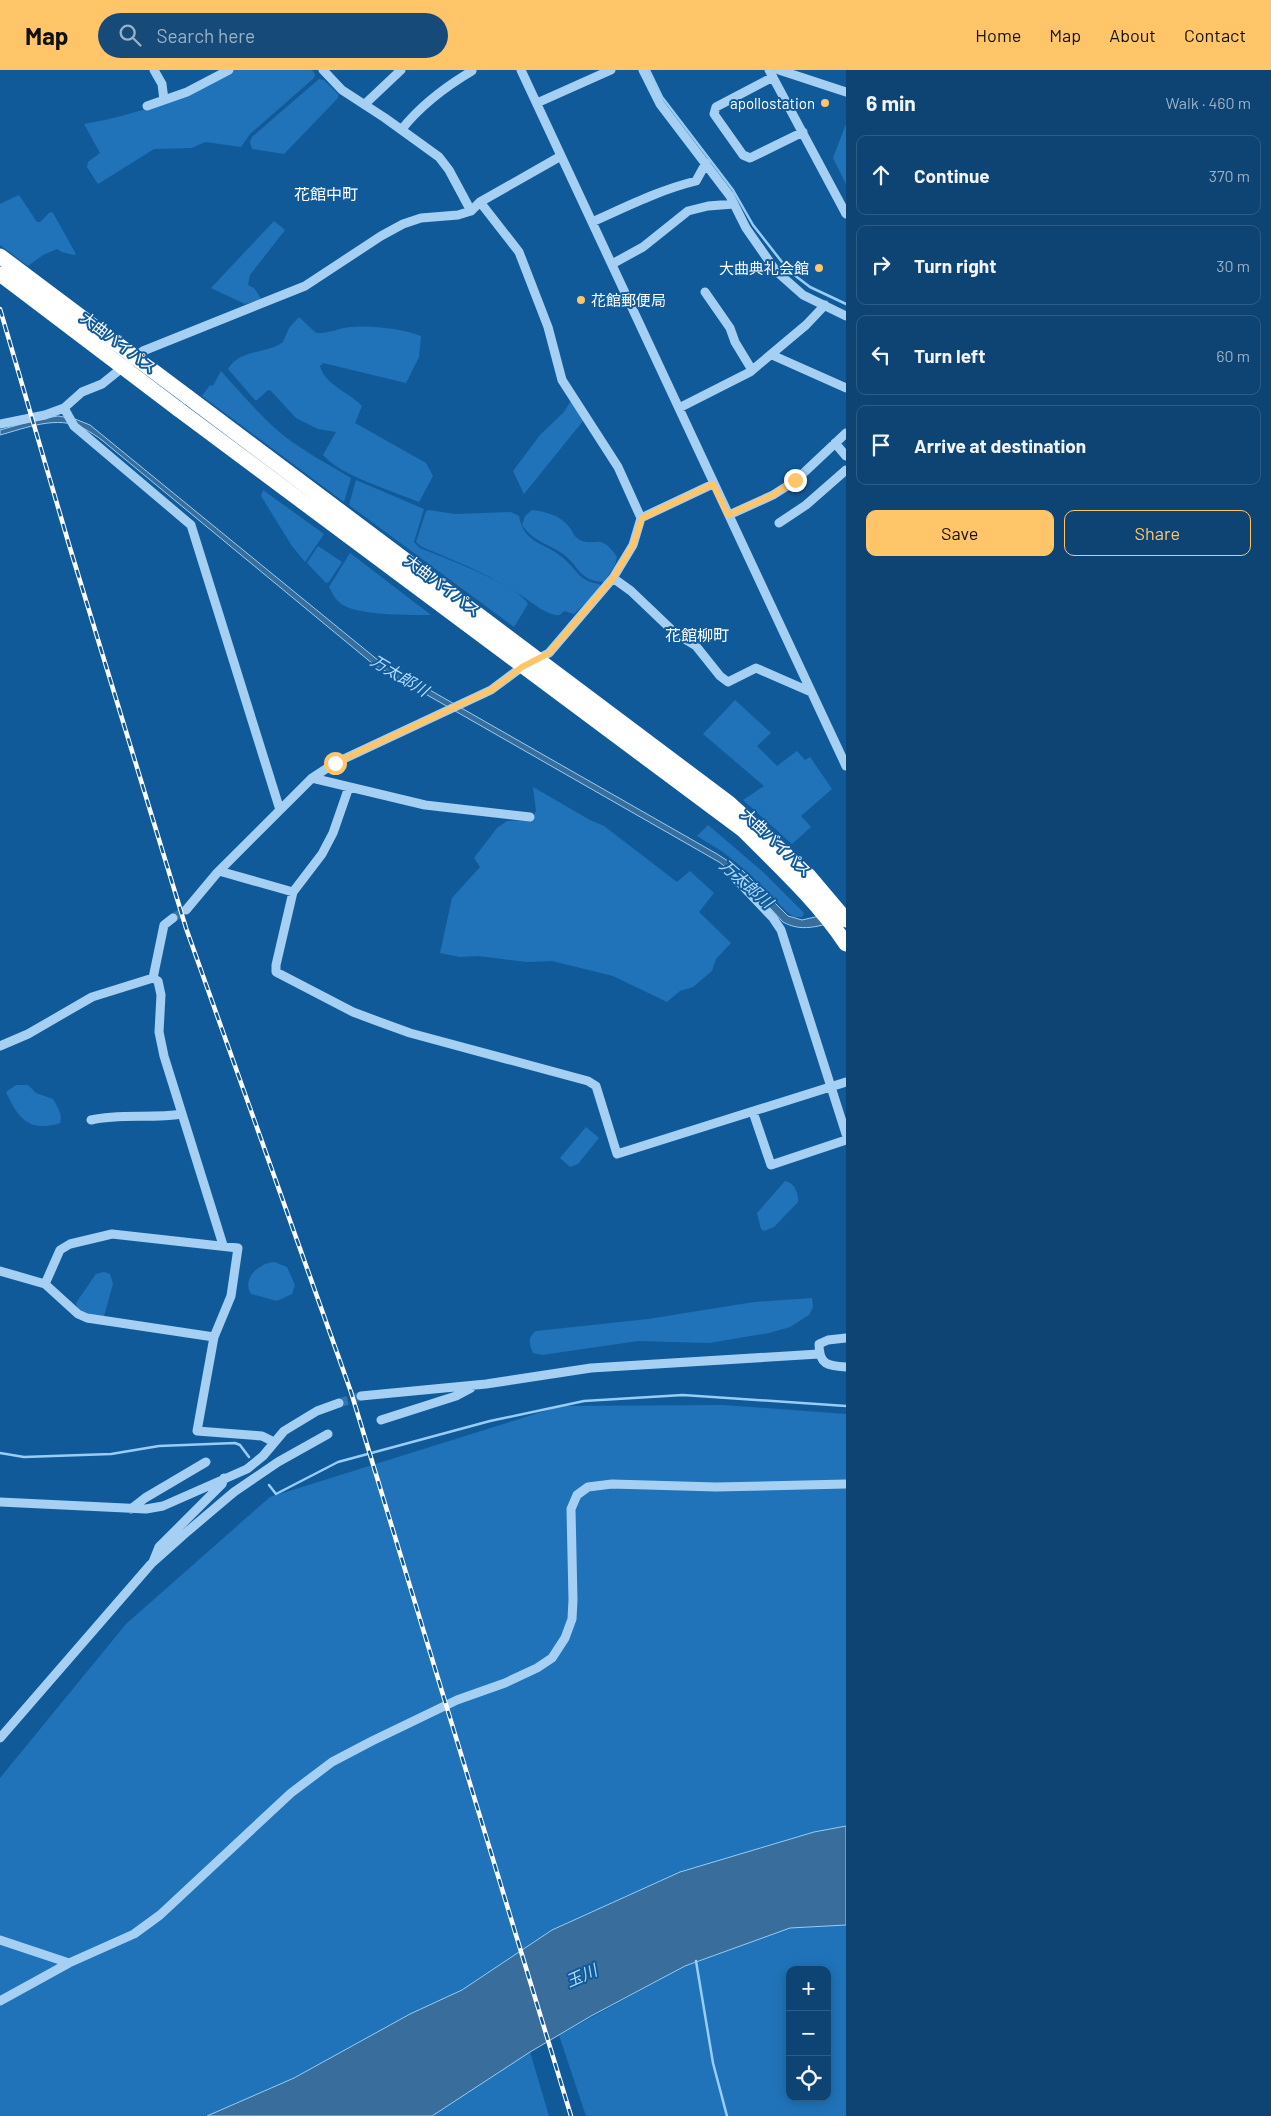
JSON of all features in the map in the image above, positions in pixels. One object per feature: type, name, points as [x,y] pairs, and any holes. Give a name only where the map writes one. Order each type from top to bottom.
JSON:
[{"type":"highway","name":"大曲バイパス","points":[[0,256],[183,403],[522,667],[743,830],[840,923],[846,944]]},
{"type":"highway","name":"大曲バイパス","points":[[0,274],[183,403],[538,659],[728,803],[809,876],[828,910]]},
{"type":"street","points":[[154,70],[162,84],[164,100]]},
{"type":"street","points":[[148,106],[187,92],[229,70]]},
{"type":"street","points":[[323,70],[342,90],[402,129],[439,157],[449,170],[471,211]]},
{"type":"street","points":[[365,104],[401,70]]},
{"type":"street","points":[[521,70],[846,766]]},
{"type":"street","points":[[537,104],[611,70]]},
{"type":"street","points":[[642,70],[660,104],[706,163],[734,204],[746,228],[776,271],[804,295],[846,316]]},
{"type":"street","points":[[402,129],[426,103],[449,85],[472,71]]},
{"type":"street","points":[[774,72],[846,214]]},
{"type":"street","points":[[803,132],[750,158],[743,155],[714,114],[716,107],[774,72],[798,72],[846,92]]},
{"type":"street","points":[[0,424],[10,424],[65,412],[82,392],[102,384],[143,351],[305,286],[380,236],[403,224],[421,218],[458,215],[471,211],[480,202],[561,156]]},
{"type":"street","points":[[592,222],[664,190],[696,181],[706,163]]},
{"type":"street","points":[[186,910],[219,871],[312,778],[335,763],[491,690],[522,667],[549,653],[613,578],[633,545],[642,518],[618,467],[562,380],[548,327],[519,252],[480,202]]},
{"type":"street","points":[[612,264],[643,247],[688,211],[708,206],[734,204]]},
{"type":"street","points":[[705,292],[730,328],[735,342],[752,370]]},
{"type":"street","points":[[680,408],[752,370],[806,325],[825,305]]},
{"type":"street","points":[[772,355],[846,388]]},
{"type":"street","points":[[65,412],[74,426],[191,525],[280,810]]},
{"type":"street","points":[[728,515],[773,495],[795,480],[846,433]]},
{"type":"street","points":[[835,443],[846,456]]},
{"type":"street","points":[[779,523],[806,505],[846,470]]},
{"type":"street","points":[[642,518],[713,484]]},
{"type":"street","points":[[613,578],[631,591],[675,633],[696,646],[724,679],[731,681],[756,668],[811,692]]},
{"type":"street","points":[[312,778],[425,806],[530,817]]},
{"type":"street","points":[[348,787],[333,833],[322,854],[293,892],[276,972],[353,1012],[410,1033],[588,1082],[596,1086],[617,1154],[846,1082]]},
{"type":"street","points":[[219,871],[293,892]]},
{"type":"street","points":[[734,877],[773,918],[781,930],[846,1134]]},
{"type":"street","points":[[153,978],[164,924],[173,918]]},
{"type":"street","points":[[0,1046],[28,1034],[92,997],[153,978],[158,981],[161,995],[159,1032],[222,1245]]},
{"type":"street","points":[[753,1112],[770,1165],[846,1140]]},
{"type":"street","points":[[91,1120],[123,1115],[166,1117],[182,1114]]},
{"type":"street","points":[[45,1284],[60,1250],[70,1244],[112,1234],[238,1248],[230,1296],[214,1337],[197,1431],[262,1436],[274,1442]]},
{"type":"street","points":[[0,1271],[45,1284],[78,1314],[87,1318],[214,1337]]},
{"type":"street","points":[[846,1338],[828,1340],[819,1344],[819,1354],[823,1362],[832,1366],[846,1367]]},
{"type":"street","points":[[361,1396],[475,1386],[591,1368],[819,1354]]},
{"type":"street","points":[[381,1420],[456,1396],[475,1386]]},
{"type":"street","points":[[0,1502],[130,1509],[163,1506],[247,1469],[263,1456],[284,1431],[299,1421],[339,1403]]},
{"type":"street","points":[[0,1738],[152,1564],[234,1492],[278,1462],[328,1434]]},
{"type":"street","points":[[130,1509],[206,1462]]},
{"type":"street","points":[[152,1564],[159,1547],[222,1484],[224,1478]]},
{"type":"street","points":[[0,2001],[69,1963],[134,1934],[160,1916],[291,1793],[332,1762],[457,1700],[505,1683],[537,1668],[552,1658],[565,1638],[572,1619],[574,1600],[571,1509],[577,1495],[588,1487],[612,1484],[716,1487],[846,1484]]},
{"type":"street","points":[[0,1940],[69,1963]]},
{"type":"shaded area","points":[[234,70],[312,70],[315,74],[314,78],[250,134],[241,147],[205,142],[192,148],[154,149],[98,184],[87,167],[88,162],[100,153],[84,124],[123,116],[162,104],[199,89]]},
{"type":"shaded area","points":[[319,79],[324,80],[338,94],[338,98],[284,154],[252,149],[250,142],[252,137]]},
{"type":"shaded area","points":[[846,124],[846,184],[833,158]]},
{"type":"shaded area","points":[[19,195],[37,222],[40,222],[50,212],[53,213],[76,254],[62,252],[57,249],[43,255],[28,266],[0,245],[0,204]]},
{"type":"shaded area","points":[[274,221],[285,230],[250,275],[248,285],[254,288],[262,300],[245,304],[211,288]]},
{"type":"shaded area","points":[[299,317],[316,333],[325,333],[342,328],[368,327],[387,328],[421,336],[419,357],[406,383],[323,363],[320,366],[322,372],[332,383],[362,406],[355,423],[426,463],[433,476],[419,502],[354,476],[331,463],[323,455],[336,432],[318,429],[296,418],[271,391],[268,390],[255,400],[228,369],[239,358],[283,342],[289,328]]},
{"type":"shaded area","points":[[221,371],[255,409],[285,437],[303,450],[351,478],[344,502],[202,396],[210,385],[213,386]]},
{"type":"shaded area","points":[[570,402],[573,402],[583,421],[524,494],[513,471],[540,435],[564,412]]},
{"type":"shaded area","points":[[356,480],[424,509],[414,542],[420,548],[495,580],[510,588],[521,597],[528,604],[514,627],[349,505]]},
{"type":"shaded area","points":[[263,490],[324,534],[305,562],[292,546],[261,496]]},
{"type":"shaded area","points":[[532,510],[558,517],[570,528],[576,537],[588,542],[601,542],[611,549],[617,557],[615,565],[604,582],[584,576],[563,554],[536,539],[527,531],[522,525],[525,516]]},
{"type":"shaded area","points":[[426,511],[455,514],[511,512],[519,516],[525,532],[530,537],[562,557],[586,580],[599,584],[602,587],[574,614],[564,611],[560,615],[549,613],[496,580],[422,547],[416,542]]},
{"type":"shaded area","points":[[318,546],[342,562],[329,582],[326,583],[307,563]]},
{"type":"shaded area","points":[[350,553],[431,615],[370,613],[340,603],[329,587]]},
{"type":"shaded area","points":[[735,700],[771,733],[757,746],[777,766],[797,751],[805,760],[810,757],[832,789],[801,816],[811,827],[792,844],[743,800],[764,786],[703,734]]},
{"type":"shaded area","points":[[533,787],[604,826],[677,882],[690,871],[714,893],[699,912],[731,943],[716,959],[712,971],[693,987],[680,991],[667,1002],[613,976],[552,961],[527,962],[478,956],[460,957],[440,953],[452,898],[480,867],[474,858],[497,828],[507,821],[531,820],[536,811]]},
{"type":"shaded area","points":[[708,825],[763,872],[804,913],[802,917],[794,917],[787,912],[749,873],[723,852],[697,836]]},
{"type":"shaded area","points":[[16,1085],[28,1085],[36,1093],[53,1099],[60,1114],[60,1123],[40,1126],[26,1121],[20,1116],[6,1092]]},
{"type":"shaded area","points":[[586,1127],[599,1138],[578,1164],[570,1167],[560,1158]]},
{"type":"shaded area","points":[[785,1181],[795,1189],[798,1195],[798,1202],[774,1227],[764,1231],[761,1229],[757,1213]]},
{"type":"shaded area","points":[[274,1262],[287,1267],[295,1285],[292,1294],[277,1301],[251,1294],[248,1282],[250,1277],[258,1268]]},
{"type":"shaded area","points":[[104,1272],[110,1274],[113,1284],[104,1316],[100,1317],[78,1312],[76,1303],[96,1274]]},
{"type":"shaded area","points":[[812,1298],[813,1307],[809,1315],[790,1327],[769,1333],[709,1343],[638,1341],[542,1355],[533,1353],[530,1343],[531,1336],[536,1331],[648,1319],[754,1302]]},
{"type":"shaded area","points":[[723,1405],[846,1414],[846,1826],[814,1832],[680,1872],[552,1930],[462,1990],[410,2014],[294,2078],[207,2116],[0,2116],[0,1778],[126,1624],[270,1497],[561,1406]]},
{"type":"shaded area","points":[[846,1925],[846,2116],[586,2116],[559,2035],[685,1966],[790,1928]]},
{"type":"shaded area","points":[[530,2052],[549,2116],[432,2116]]},
{"type":"water","name":"万太郎川","points":[[58,416],[75,419],[90,425],[379,661],[717,854],[742,870],[788,916],[802,920],[846,910],[846,918],[807,928],[791,926],[783,922],[748,884],[719,862],[373,664],[103,441],[83,428],[73,424],[52,423],[31,426],[0,435],[0,430],[39,419]]},
{"type":"water","name":"玉川","points":[[846,1826],[846,1925],[790,1928],[685,1966],[591,2016],[530,2052],[432,2116],[207,2116],[294,2078],[410,2014],[462,1990],[552,1930],[680,1872],[814,1832]]},
{"type":"waterway","points":[[649,70],[662,97],[733,190],[753,225],[789,271],[810,287],[846,304]]},
{"type":"waterway","points":[[269,1485],[276,1494],[338,1462],[490,1421],[584,1401],[683,1395],[846,1406]]},
{"type":"waterway","points":[[0,1453],[24,1457],[111,1454],[159,1446],[235,1443],[240,1445],[249,1457]]},
{"type":"waterway","points":[[696,1961],[713,2063],[727,2116]]},
{"type":"tunnel","points":[[173,918],[186,910]]},
{"type":"tunnel","points":[[339,1403],[361,1396]]},
{"type":"railway","points":[[0,309],[70,548],[186,928],[351,1392],[571,2116]]},
{"type":"place","name":"apollostation","points":[[825,103]]},
{"type":"place","name":"大曲典礼会館","points":[[819,268]]},
{"type":"place","name":"花館郵便局","points":[[581,300]]},
{"type":"district","name":"花館中町","points":[[326,193]]},
{"type":"district","name":"花館柳町","points":[[697,634]]},
{"type":"route","points":[[335,763],[491,690],[522,667],[549,653],[613,578],[633,545],[642,518],[713,484],[728,515],[773,495],[795,480]]}]
